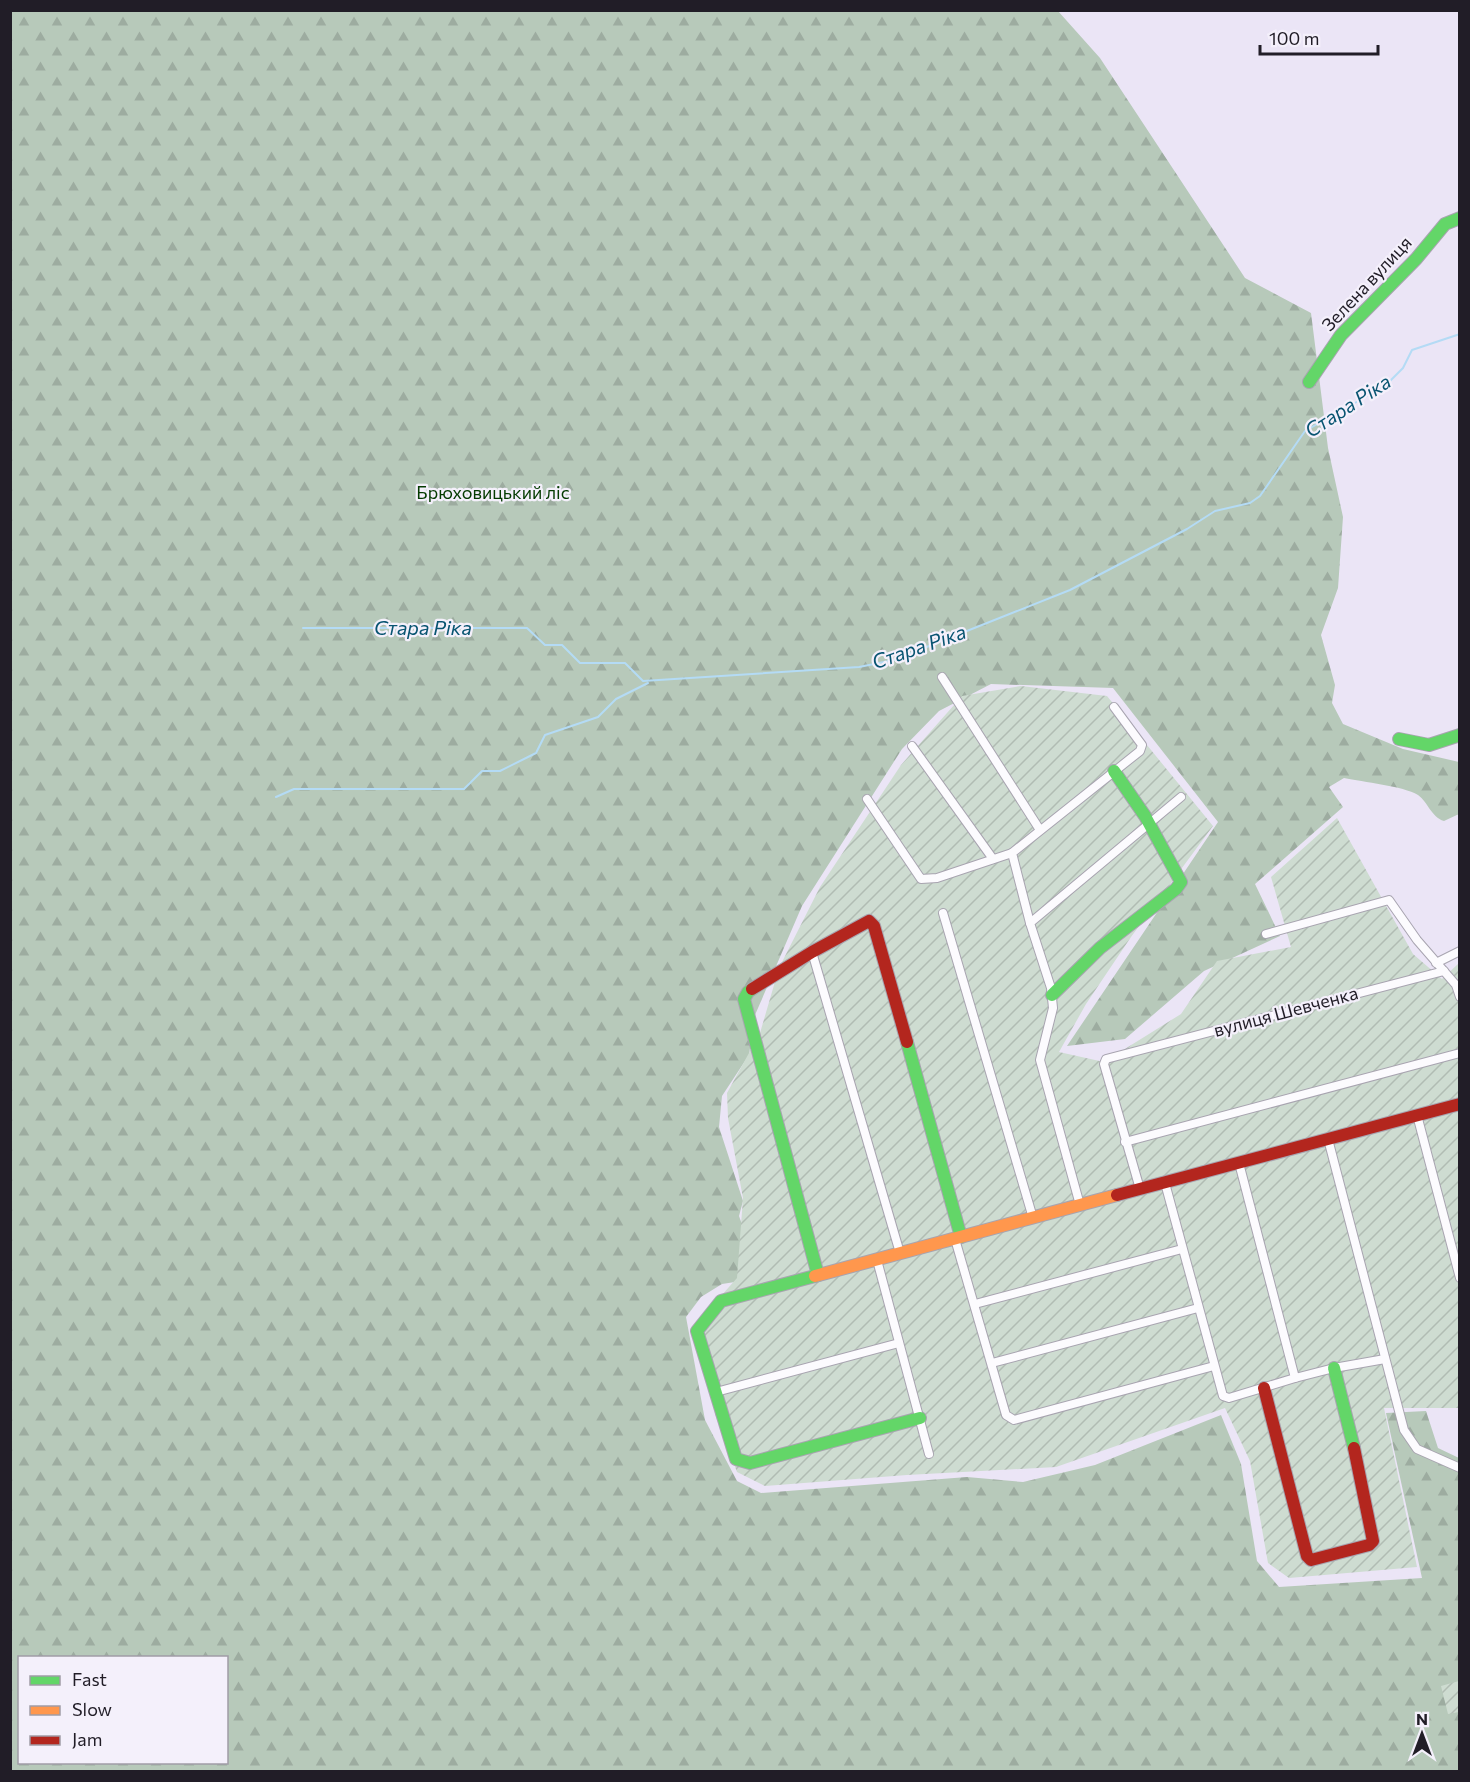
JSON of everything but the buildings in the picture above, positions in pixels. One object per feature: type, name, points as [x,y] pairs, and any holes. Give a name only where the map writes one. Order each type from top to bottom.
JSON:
[{"type":"street","name":"Зелена вулиця","points":[[1309,382],[1341,335],[1416,259],[1445,224],[1460,218]]},
{"type":"street","points":[[942,677],[1040,830]]},
{"type":"street","points":[[867,799],[921,879],[937,878],[1012,853],[1140,751],[1142,745],[1114,707]]},
{"type":"street","points":[[1399,739],[1429,745],[1460,735]]},
{"type":"street","points":[[912,746],[993,859]]},
{"type":"street","points":[[1052,995],[1100,948],[1176,890],[1180,882],[1149,824],[1114,771]]},
{"type":"street","points":[[1030,923],[1181,797]]},
{"type":"street","points":[[1012,853],[1052,995],[1053,1008],[1040,1060],[1080,1205]]},
{"type":"street","points":[[1266,934],[1389,900],[1417,940],[1458,985],[1460,997]]},
{"type":"street","points":[[943,913],[1033,1218]]},
{"type":"street","points":[[818,1275],[744,999],[748,992],[812,952],[869,921],[874,926],[1006,1415],[1014,1420],[1214,1366]]},
{"type":"street","points":[[1436,963],[1460,951]]},
{"type":"street","points":[[812,952],[900,1253]]},
{"type":"street","name":"вулиця Шевченка","points":[[1125,1142],[1104,1064],[1106,1059],[1444,971]]},
{"type":"street","points":[[1140,1189],[1125,1142],[1460,1053]]},
{"type":"street","points":[[920,1418],[750,1463],[736,1460],[697,1331],[721,1301],[1460,1104]]},
{"type":"street","points":[[1417,1115],[1460,1278]]},
{"type":"street","points":[[1328,1139],[1404,1430],[1417,1449],[1460,1468]]},
{"type":"street","points":[[1239,1163],[1295,1378]]},
{"type":"street","points":[[1165,1183],[1223,1396],[1228,1398],[1334,1368],[1385,1359]]},
{"type":"street","points":[[975,1305],[1182,1249]]},
{"type":"street","points":[[877,1260],[929,1454]]},
{"type":"street","points":[[992,1363],[1198,1308]]},
{"type":"street","points":[[716,1392],[900,1343]]},
{"type":"street","points":[[1264,1388],[1307,1556],[1314,1560],[1369,1545],[1373,1541],[1358,1465],[1334,1368]]},
{"type":"green space","name":"Брюховицький ліс","points":[[11,11],[1058,11],[1100,58],[1245,278],[1311,313],[1328,448],[1343,517],[1338,588],[1321,635],[1335,685],[1332,703],[1343,724],[1403,749],[1459,762],[1459,814],[1444,821],[1436,816],[1418,795],[1393,787],[1344,778],[1329,787],[1343,807],[1255,884],[1280,936],[1204,971],[1125,1039],[1067,1046],[1218,822],[1113,688],[991,684],[939,711],[902,749],[802,906],[755,1015],[749,1055],[722,1096],[719,1127],[743,1201],[739,1216],[761,1278],[722,1284],[701,1297],[686,1317],[705,1420],[737,1481],[761,1493],[967,1477],[1023,1482],[1095,1465],[1221,1415],[1241,1464],[1257,1561],[1279,1587],[1422,1578],[1386,1413],[1426,1411],[1438,1448],[1459,1458],[1459,1771],[11,1772]]},
{"type":"shaded area","points":[[1021,686],[1107,696],[1213,826],[1131,937],[1086,1004],[1059,1052],[1104,1062],[1181,1014],[1217,961],[1291,947],[1271,877],[1337,818],[1413,954],[1442,979],[1459,963],[1459,1408],[1384,1408],[1417,1567],[1289,1578],[1268,1563],[1250,1461],[1225,1408],[1056,1467],[765,1486],[737,1472],[716,1417],[696,1324],[737,1278],[743,1198],[728,1118],[727,1093],[760,1033],[779,968],[820,887],[901,765],[962,696]]},
{"type":"shaded area","points":[[1459,1681],[1459,1712],[1448,1714],[1441,1686]]},
{"type":"waterway","name":"Стара Ріка","points":[[303,628],[527,628],[545,645],[562,645],[580,663],[625,663],[643,681],[859,667],[894,660],[1070,590],[1187,529],[1215,511],[1250,503],[1260,496],[1305,431],[1385,386],[1403,368],[1412,350],[1460,334]]},
{"type":"waterway","points":[[276,797],[294,789],[464,789],[482,771],[500,771],[536,753],[545,735],[598,717],[616,699],[648,683]]},
{"type":"traffic: fast","points":[[1309,382],[1341,335],[1416,259],[1445,224],[1460,218]]},
{"type":"traffic: fast","points":[[1399,739],[1429,745],[1460,735]]},
{"type":"traffic: fast","points":[[1052,995],[1100,948],[1176,889],[1181,882],[1145,816],[1114,771]]},
{"type":"traffic: fast","points":[[752,989],[744,999],[818,1275]]},
{"type":"traffic: fast","points":[[907,1042],[961,1237]]},
{"type":"traffic: fast","points":[[815,1276],[721,1301],[697,1331],[736,1459],[750,1463],[920,1418]]},
{"type":"traffic: fast","points":[[1334,1368],[1354,1448]]},
{"type":"traffic: slow","points":[[815,1276],[1117,1195]]},
{"type":"traffic: jam","points":[[752,989],[812,952],[869,921],[874,926],[907,1042]]},
{"type":"traffic: jam","points":[[1117,1195],[1460,1104]]},
{"type":"traffic: jam","points":[[1264,1388],[1307,1556],[1311,1560],[1369,1545],[1373,1541],[1354,1448]]}]
